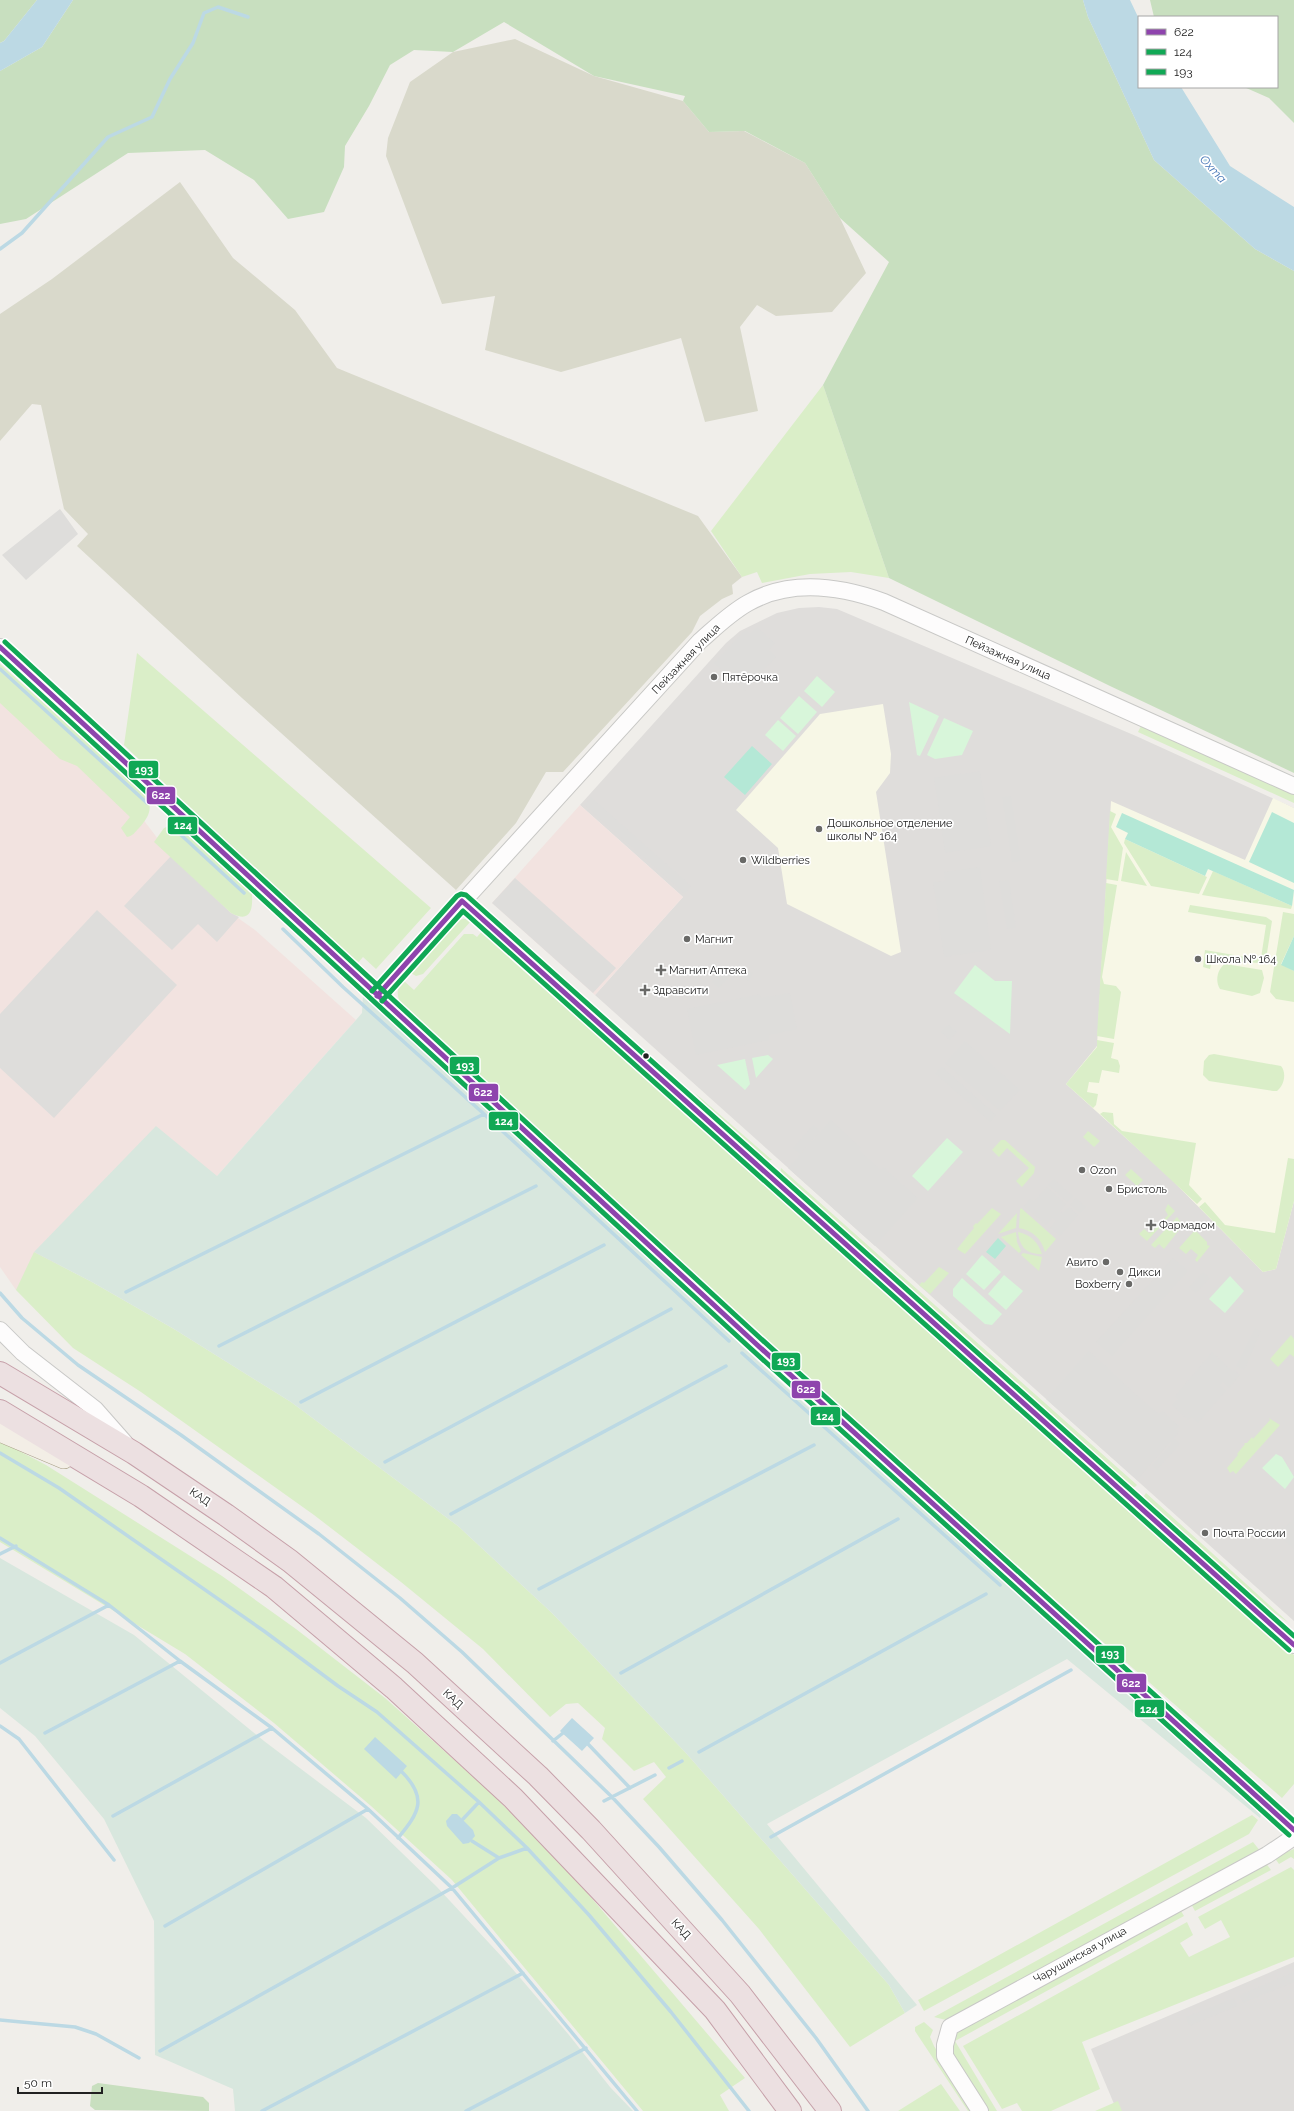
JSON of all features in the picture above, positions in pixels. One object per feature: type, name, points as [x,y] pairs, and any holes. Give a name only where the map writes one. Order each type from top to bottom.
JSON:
[{"type":"highway","name":"КАД","points":[[0,1373],[134,1453],[290,1561],[415,1663],[538,1776],[590,1830],[740,1994],[830,2111]]},
{"type":"highway","points":[[0,1411],[110,1477],[274,1587],[394,1688],[513,1798],[715,2010],[790,2111]]},
{"type":"main road","points":[[0,1431],[110,1477]]},
{"type":"street","name":"Пейзажная улица","points":[[377,996],[700,641],[728,616],[748,603],[786,590],[811,587],[837,589],[860,593],[884,602],[1294,786]]},
{"type":"street","points":[[0,647],[102,739],[377,996],[760,1347],[1275,1811],[1294,1830]]},
{"type":"street","points":[[462,901],[1294,1645]]},
{"type":"street","points":[[0,1330],[23,1353],[95,1409],[134,1453]]},
{"type":"street","name":"Чарушинская улица","points":[[980,2111],[945,2056],[944,2045],[950,2027],[1267,1855],[1294,1837]]},
{"type":"shaded area","points":[[515,39],[594,76],[683,101],[709,132],[744,131],[805,163],[840,218],[866,273],[832,312],[776,316],[757,305],[740,327],[758,411],[705,422],[681,338],[561,372],[485,350],[495,296],[442,304],[386,156],[388,138],[410,82],[453,52]]},
{"type":"shaded area","points":[[180,182],[233,258],[295,310],[337,368],[698,516],[742,577],[732,585],[733,594],[722,599],[700,616],[692,632],[563,772],[546,772],[516,823],[456,890],[242,698],[77,546],[88,534],[64,509],[41,405],[32,404],[0,441],[0,314],[52,279]]},
{"type":"shaded area","points":[[60,509],[78,534],[26,580],[2,555]]},
{"type":"shaded area","points":[[819,607],[837,609],[1136,736],[1294,808],[1294,1621],[595,995],[683,897],[580,805],[726,643],[740,631],[777,613],[799,608]]},
{"type":"shaded area","points":[[757,627],[775,643],[769,650],[776,657],[745,691],[714,663],[742,633],[746,630],[750,634]]},
{"type":"shaded area","points":[[0,689],[142,818],[171,856],[231,913],[255,930],[356,1020],[217,1176],[16,1290],[0,1267]]},
{"type":"shaded area","name":"Дошкольное отделение школы № 164","points":[[883,704],[891,754],[890,773],[876,792],[901,952],[891,956],[787,904],[778,848],[736,810],[820,714]]},
{"type":"shaded area","points":[[980,771],[991,846],[945,853],[934,778]]},
{"type":"shaded area","points":[[1011,796],[1021,861],[1012,862],[1002,797]]},
{"type":"shaded area","points":[[591,797],[691,886],[685,894],[584,805]]},
{"type":"shaded area","name":"Школа № 164","points":[[1273,798],[1294,808],[1294,1201],[1276,1269],[1263,1272],[1169,1177],[1066,1084],[1097,1046],[1111,801],[1245,860]]},
{"type":"shaded area","points":[[580,805],[683,897],[595,995],[492,903]]},
{"type":"shaded area","points":[[171,856],[231,913],[239,917],[217,942],[198,924],[172,950],[124,906]]},
{"type":"shaded area","points":[[980,867],[991,950],[944,957],[933,882],[945,881],[944,872]]},
{"type":"shaded area","points":[[515,878],[616,968],[593,993],[492,903]]},
{"type":"shaded area","points":[[1009,880],[1016,928],[1007,929],[999,881]]},
{"type":"shaded area","points":[[97,910],[177,985],[54,1118],[0,1068],[0,1014]]},
{"type":"shaded area","points":[[738,966],[753,973],[749,981],[734,974]]},
{"type":"shaded area","points":[[725,969],[731,975],[719,988],[712,982]]},
{"type":"shaded area","points":[[366,992],[779,1381],[1252,1803],[1261,1815],[1260,1818],[1067,1659],[767,1824],[917,2005],[905,2013],[889,1985],[686,1753],[552,1613],[458,1526],[291,1402],[174,1329],[92,1282],[34,1252],[156,1126],[217,1176],[362,1013],[363,995]]},
{"type":"shaded area","points":[[790,993],[797,1029],[769,1035],[769,1040],[696,1055],[687,1009],[760,994],[761,998]]},
{"type":"shaded area","points":[[948,1025],[957,1032],[950,1040],[941,1032]]},
{"type":"shaded area","points":[[965,1041],[1020,1090],[1000,1111],[945,1063]]},
{"type":"shaded area","points":[[942,1067],[996,1115],[990,1122],[935,1073]]},
{"type":"shaded area","points":[[831,1120],[861,1148],[859,1150],[881,1170],[883,1167],[918,1198],[875,1246],[788,1168]]},
{"type":"shaded area","points":[[813,1125],[820,1131],[800,1154],[793,1148]]},
{"type":"shaded area","points":[[1054,1179],[1073,1196],[1067,1202],[1048,1185]]},
{"type":"shaded area","points":[[1047,1187],[1066,1204],[1060,1211],[1063,1213],[1069,1207],[1078,1215],[1060,1236],[1050,1228],[1056,1221],[1053,1218],[1046,1225],[1024,1206],[1030,1199],[1034,1201]]},
{"type":"shaded area","points":[[1076,1198],[1086,1207],[1080,1213],[1070,1205]]},
{"type":"shaded area","points":[[1173,1258],[1188,1271],[1112,1356],[1096,1342]]},
{"type":"shaded area","points":[[1203,1272],[1210,1278],[1196,1293],[1189,1287]]},
{"type":"shaded area","points":[[1255,1328],[1261,1331],[1244,1370],[1236,1366]]},
{"type":"shaded area","points":[[1089,1351],[1159,1414],[1162,1411],[1179,1426],[1176,1429],[1179,1432],[1174,1438],[1180,1444],[1157,1470],[1152,1465],[1172,1443],[1170,1442],[1137,1480],[1046,1399]]},
{"type":"shaded area","points":[[1212,1352],[1232,1371],[1234,1370],[1240,1375],[1229,1388],[1223,1382],[1220,1385],[1226,1391],[1198,1423],[1192,1417],[1188,1420],[1172,1405],[1178,1399],[1175,1396]]},
{"type":"shaded area","points":[[1294,1518],[1294,1549],[1278,1535]]},
{"type":"shaded area","points":[[0,1558],[134,1635],[264,1741],[366,1818],[437,1887],[503,1958],[569,2035],[610,2087],[633,2111],[235,2111],[233,2089],[155,2055],[154,1921],[104,1819],[35,1736],[0,1708]]},
{"type":"shaded area","points":[[1294,1962],[1294,2111],[1117,2111],[1091,2049]]},
{"type":"shaded area","points":[[1294,1972],[1294,1982],[1243,2003],[1240,1995]]},
{"type":"shaded area","points":[[1234,1998],[1237,2006],[1189,2026],[1186,2017]]},
{"type":"green space","points":[[0,0],[37,0],[4,41],[0,43]]},
{"type":"green space","points":[[73,0],[1083,0],[1088,17],[1154,160],[1255,249],[1294,271],[1294,773],[1110,686],[889,578],[823,385],[889,262],[840,218],[805,163],[745,131],[709,132],[683,101],[685,96],[594,76],[504,22],[453,52],[414,50],[390,65],[369,106],[345,146],[344,167],[324,212],[288,219],[254,180],[205,150],[128,153],[26,219],[0,224],[0,71],[42,47]]},
{"type":"green space","points":[[1150,0],[1294,0],[1294,123],[1269,98],[1246,88],[1278,88],[1278,16],[1154,16]]},
{"type":"green space","points":[[823,385],[889,578],[851,572],[810,574],[762,583],[757,572],[742,577],[711,531]]},
{"type":"green space","points":[[137,653],[431,908],[376,969],[363,957],[357,964],[351,960],[124,745]]},
{"type":"green space","points":[[0,664],[145,794],[150,808],[148,816],[132,835],[127,837],[121,828],[130,817],[77,766],[60,759],[0,703]]},
{"type":"green space","points":[[817,676],[835,692],[822,707],[804,691]]},
{"type":"green space","points":[[799,696],[817,712],[798,734],[780,718]]},
{"type":"green space","points":[[909,702],[939,716],[920,756],[917,755]]},
{"type":"green space","points":[[944,718],[973,731],[962,755],[935,759],[927,755]]},
{"type":"green space","points":[[778,720],[796,736],[783,751],[765,735]]},
{"type":"green space","points":[[1142,724],[1294,793],[1294,803],[1138,732]]},
{"type":"green space","points":[[752,746],[772,764],[745,795],[724,777]]},
{"type":"green space","points":[[1110,811],[1116,814],[1111,827],[1123,848],[1118,881],[1106,879]]},
{"type":"green space","points":[[1272,812],[1294,823],[1294,883],[1249,862]]},
{"type":"green space","points":[[1122,813],[1294,890],[1292,906],[1208,869],[1205,876],[1125,839],[1128,833],[1116,827]]},
{"type":"green space","points":[[169,826],[181,826],[252,894],[252,906],[249,914],[242,917],[231,913],[154,842],[164,828]]},
{"type":"green space","points":[[1125,839],[1207,877],[1199,894],[1151,886],[1124,843]]},
{"type":"green space","points":[[1126,852],[1147,886],[1121,881]]},
{"type":"green space","points":[[1213,871],[1292,906],[1291,909],[1202,895]]},
{"type":"green space","points":[[1106,883],[1117,885],[1102,977],[1104,984],[1116,986],[1121,992],[1114,1039],[1097,1036]]},
{"type":"green space","points":[[1190,905],[1266,917],[1272,921],[1267,953],[1264,961],[1258,963],[1237,961],[1238,956],[1261,958],[1266,925],[1188,912]]},
{"type":"green space","points":[[1283,912],[1294,914],[1294,936],[1281,964],[1294,971],[1294,1002],[1276,999],[1270,992]]},
{"type":"green space","points":[[457,920],[472,920],[423,974],[416,976],[409,972],[451,925]]},
{"type":"green space","points":[[483,930],[1294,1655],[1294,1784],[1282,1798],[949,1508],[406,1012],[398,996],[398,989],[403,980],[414,990],[464,934],[473,934],[477,937]]},
{"type":"green space","points":[[1294,936],[1294,971],[1281,965]]},
{"type":"green space","points":[[1205,950],[1234,955],[1233,959],[1213,956],[1210,969],[1203,967]]},
{"type":"green space","points":[[1225,964],[1262,970],[1264,978],[1260,993],[1252,996],[1220,989],[1217,979],[1220,969]]},
{"type":"green space","points":[[975,965],[995,981],[1012,981],[1010,1034],[954,993]]},
{"type":"green space","points":[[1097,1040],[1114,1043],[1111,1058],[1118,1060],[1120,1066],[1119,1073],[1102,1070],[1099,1083],[1089,1082],[1087,1092],[1098,1094],[1096,1105],[1093,1108],[1066,1084],[1097,1047]]},
{"type":"green space","points":[[1214,1054],[1281,1066],[1284,1072],[1283,1083],[1277,1091],[1273,1091],[1209,1081],[1203,1075],[1204,1061],[1209,1055]]},
{"type":"green space","points":[[768,1055],[773,1059],[756,1078],[752,1058]]},
{"type":"green space","points":[[745,1059],[750,1084],[745,1090],[717,1065]]},
{"type":"green space","points":[[695,1093],[772,1160],[764,1161],[723,1125]]},
{"type":"green space","points":[[1103,1112],[1113,1113],[1114,1124],[1122,1131],[1196,1143],[1189,1185],[1202,1199],[1197,1204],[1100,1114]]},
{"type":"green space","points":[[1088,1131],[1100,1141],[1094,1147],[1083,1137]]},
{"type":"green space","points":[[947,1138],[963,1152],[928,1191],[912,1176]]},
{"type":"green space","points":[[1001,1140],[1005,1140],[1035,1167],[1034,1173],[1022,1187],[1016,1181],[1029,1168],[1007,1148],[999,1157],[992,1150]]},
{"type":"green space","points":[[1288,1158],[1294,1159],[1294,1201],[1276,1269],[1263,1272],[1199,1207],[1205,1202],[1225,1225],[1275,1233]]},
{"type":"green space","points":[[781,1168],[1137,1485],[1129,1488],[780,1176]]},
{"type":"green space","points":[[1131,1169],[1143,1180],[1137,1186],[1125,1175]]},
{"type":"green space","points":[[1168,1204],[1175,1211],[1147,1241],[1139,1234],[1144,1229],[1149,1233],[1152,1232],[1168,1215],[1165,1210]]},
{"type":"green space","points":[[992,1208],[1001,1214],[965,1254],[957,1249],[974,1228],[973,1226],[976,1223],[977,1224]]},
{"type":"green space","points":[[1021,1208],[1056,1239],[1045,1252],[1036,1236],[1019,1228]]},
{"type":"green space","points":[[1017,1213],[1016,1228],[998,1234]]},
{"type":"green space","points":[[1177,1217],[1183,1225],[1164,1249],[1159,1244],[1155,1248],[1151,1245]]},
{"type":"green space","points":[[1195,1230],[1207,1242],[1207,1245],[1210,1246],[1197,1262],[1195,1260],[1198,1255],[1191,1249],[1186,1254],[1179,1248]]},
{"type":"green space","points":[[1016,1232],[1017,1242],[1021,1251],[1019,1253],[1001,1237]]},
{"type":"green space","points":[[1018,1232],[1027,1235],[1033,1240],[1042,1254],[1032,1253],[1025,1249],[1020,1242]]},
{"type":"green space","points":[[998,1238],[1006,1246],[995,1259],[986,1252]]},
{"type":"green space","points":[[34,1252],[92,1282],[174,1329],[291,1402],[458,1526],[552,1613],[686,1753],[889,1985],[905,2013],[850,2047],[759,1929],[643,1799],[666,1777],[654,1762],[634,1771],[602,1739],[605,1728],[578,1703],[566,1704],[550,1717],[483,1649],[401,1582],[314,1515],[141,1392],[73,1348],[16,1290]]},
{"type":"green space","points":[[1023,1253],[1042,1257],[1039,1271],[1021,1255]]},
{"type":"green space","points":[[982,1255],[1001,1272],[984,1290],[966,1274]]},
{"type":"green space","points":[[939,1267],[949,1273],[930,1294],[919,1285],[922,1282],[924,1283]]},
{"type":"green space","points":[[1004,1275],[1023,1291],[1006,1310],[988,1294]]},
{"type":"green space","points":[[1230,1276],[1244,1291],[1225,1313],[1209,1299]]},
{"type":"green space","points":[[962,1278],[1002,1314],[992,1325],[985,1324],[953,1296],[953,1289]]},
{"type":"green space","points":[[1291,1335],[1294,1339],[1294,1357],[1290,1354],[1278,1367],[1270,1359]]},
{"type":"green space","points":[[1269,1418],[1280,1425],[1236,1474],[1233,1471],[1230,1473],[1227,1468],[1238,1455],[1237,1454],[1245,1444],[1244,1443],[1247,1443],[1252,1437],[1253,1439],[1270,1420]]},
{"type":"green space","points":[[0,1441],[46,1465],[222,1576],[296,1629],[385,1698],[489,1791],[566,1868],[745,2078],[720,2095],[729,2111],[643,2111],[452,1880],[371,1806],[274,1723],[185,1654],[0,1542]]},
{"type":"green space","points":[[1276,1454],[1282,1457],[1294,1477],[1285,1489],[1262,1468]]},
{"type":"green space","points":[[1146,1493],[1289,1623],[1248,1595],[1144,1501],[1144,1496]]},
{"type":"green space","points":[[1252,1815],[1258,1820],[1249,1834],[924,2011],[918,2000]]},
{"type":"green space","points":[[1253,1842],[1261,1852],[950,2021],[934,2017]]},
{"type":"green space","points":[[1294,1849],[1294,1859],[1291,1857],[1279,1864],[1274,1857]]},
{"type":"green space","points":[[1265,1862],[1271,1870],[1195,1911],[1190,1902]]},
{"type":"green space","points":[[1291,1867],[1294,1870],[1294,1957],[1082,2042],[1100,2089],[1051,2111],[1022,2111],[1017,2103],[1002,2109],[963,2046],[1187,1922],[1193,1935],[1180,1943],[1189,1957],[1230,1937],[1221,1920],[1205,1929],[1198,1917]]},
{"type":"green space","points":[[1178,1906],[1184,1916],[955,2041],[997,2111],[985,2111],[950,2053],[954,2031]]},
{"type":"green space","points":[[924,2022],[933,2030],[930,2037],[934,2046],[974,2111],[968,2111],[915,2031],[915,2027]]},
{"type":"green space","points":[[98,2083],[203,2097],[209,2103],[209,2111],[95,2110],[90,2106],[92,2086]]},
{"type":"green space","points":[[941,2084],[960,2111],[898,2111]]},
{"type":"green space","points":[[1118,2101],[1122,2111],[1095,2111]]},
{"type":"water","points":[[37,0],[73,0],[42,47],[0,71],[0,43],[4,41]]},
{"type":"water","name":"Охта","points":[[1083,0],[1130,0],[1138,17],[1138,88],[1182,88],[1230,166],[1294,207],[1294,271],[1255,249],[1154,160],[1088,17]]},
{"type":"water","points":[[572,1718],[594,1738],[582,1751],[560,1731]]},
{"type":"water","points":[[375,1737],[407,1766],[396,1779],[364,1749]]},
{"type":"water","points":[[452,1814],[457,1814],[473,1830],[475,1836],[469,1843],[463,1844],[447,1826],[446,1821]]},
{"type":"waterway","points":[[0,249],[22,233],[108,137],[152,117],[170,79],[193,43],[204,13],[218,7],[248,17]]},
{"type":"waterway","points":[[0,669],[147,803]]},
{"type":"waterway","points":[[180,834],[244,893]]},
{"type":"waterway","points":[[283,929],[343,987],[484,1114],[729,1341]]},
{"type":"waterway","points":[[126,1292],[484,1114]]},
{"type":"waterway","points":[[219,1346],[536,1186]]},
{"type":"waterway","points":[[301,1402],[604,1245]]},
{"type":"waterway","points":[[0,1293],[22,1318],[78,1365],[181,1435],[319,1534],[400,1598],[462,1652],[612,1797],[659,1847],[722,1920],[816,2038],[868,2111]]},
{"type":"waterway","points":[[385,1462],[671,1309]]},
{"type":"waterway","points":[[742,1353],[1000,1585]]},
{"type":"waterway","points":[[451,1514],[726,1366]]},
{"type":"waterway","points":[[539,1589],[814,1445]]},
{"type":"waterway","points":[[0,1453],[59,1488],[264,1631],[338,1686],[377,1712],[479,1802],[527,1848],[589,1915],[671,2012],[749,2111]]},
{"type":"waterway","points":[[621,1673],[898,1519]]},
{"type":"waterway","points":[[0,1538],[109,1605],[180,1661],[272,1728],[368,1809],[452,1888],[637,2111]]},
{"type":"waterway","points":[[0,1554],[16,1546]]},
{"type":"waterway","points":[[699,1752],[986,1594]]},
{"type":"waterway","points":[[0,1663],[109,1605]]},
{"type":"waterway","points":[[45,1733],[180,1661]]},
{"type":"waterway","points":[[771,1837],[1071,1670]]},
{"type":"waterway","points":[[0,1726],[19,1739],[114,1860]]},
{"type":"waterway","points":[[113,1816],[272,1728]]},
{"type":"waterway","points":[[553,1741],[563,1733]]},
{"type":"waterway","points":[[588,1744],[630,1788]]},
{"type":"waterway","points":[[669,1768],[682,1761]]},
{"type":"waterway","points":[[398,1838],[411,1821],[418,1805],[418,1798],[415,1790],[410,1781],[402,1772]]},
{"type":"waterway","points":[[604,1801],[655,1775]]},
{"type":"waterway","points":[[463,1819],[479,1802]]},
{"type":"waterway","points":[[165,1926],[368,1809]]},
{"type":"waterway","points":[[472,1841],[499,1858]]},
{"type":"waterway","points":[[160,2051],[452,1888],[499,1858],[527,1848]]},
{"type":"waterway","points":[[262,2111],[523,1973]]},
{"type":"waterway","points":[[0,2020],[75,2027],[96,2034],[139,2058]]},
{"type":"waterway","points":[[466,2111],[586,2048]]},
{"type":"transit line","name":"193","points":[[5,642],[759,1337],[1294,1821]]},
{"type":"transit line","name":"622","points":[[0,647],[754,1342],[1294,1830]]},
{"type":"transit line","name":"124","points":[[0,657],[749,1347],[1289,1835]]},
{"type":"transit line","name":"193","points":[[372,991],[457,896],[461,894],[466,895],[1294,1636]]},
{"type":"transit line","name":"622","points":[[377,996],[462,901],[1294,1645]]},
{"type":"transit line","name":"124","points":[[382,1001],[463,911],[1289,1650]]},
{"type":"place","name":"Пятёрочка","points":[[714,677]]},
{"type":"place","name":"Дошкольное отделение школы № 164","points":[[819,829]]},
{"type":"place","name":"Wildberries","points":[[743,860]]},
{"type":"place","name":"Магнит","points":[[687,939]]},
{"type":"place","name":"Школа № 164","points":[[1198,959]]},
{"type":"place","name":"Магнит Аптека","points":[[661,970]]},
{"type":"place","name":"Здравсити","points":[[645,990]]},
{"type":"place","name":"Ozon","points":[[1082,1170]]},
{"type":"place","name":"Бристоль","points":[[1109,1189]]},
{"type":"place","name":"Фармадом","points":[[1151,1225]]},
{"type":"place","name":"Авито","points":[[1106,1262]]},
{"type":"place","name":"Дикси","points":[[1120,1272]]},
{"type":"place","name":"Boxberry","points":[[1129,1284]]},
{"type":"place","name":"Почта России","points":[[1205,1533]]}]
